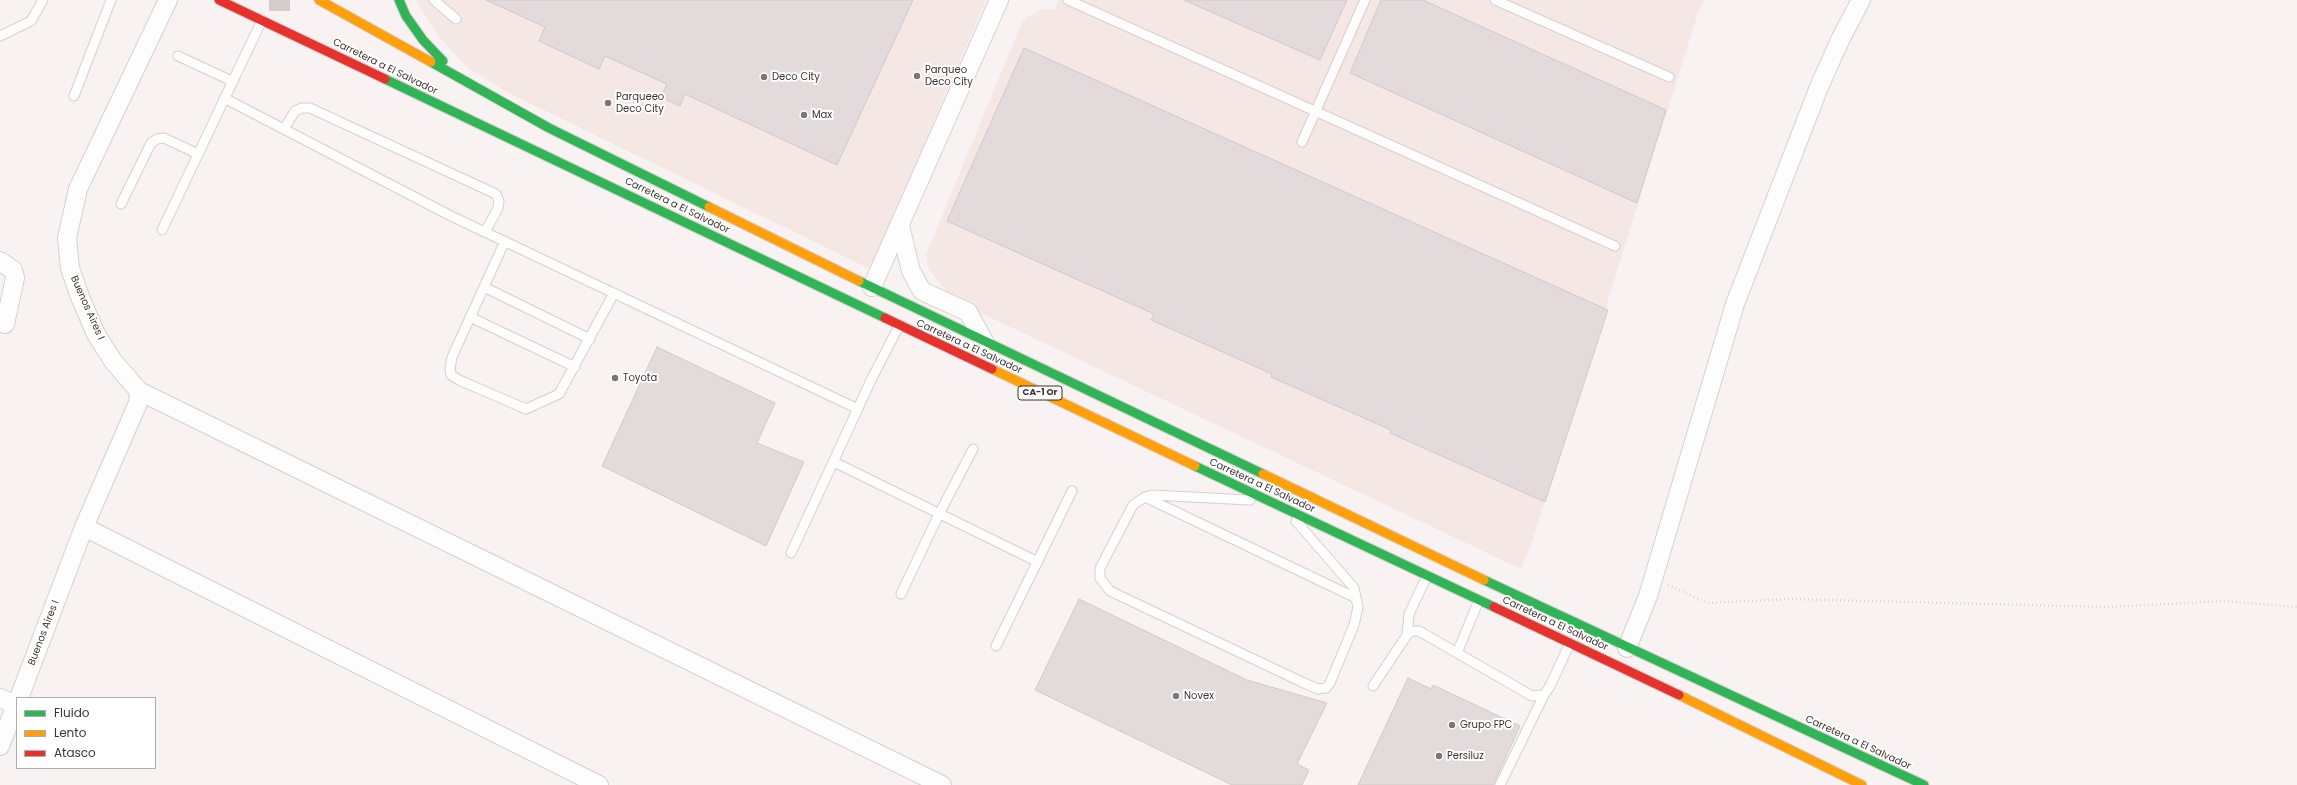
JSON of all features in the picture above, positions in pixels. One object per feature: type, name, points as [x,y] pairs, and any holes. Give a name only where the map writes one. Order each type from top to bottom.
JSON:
[{"type":"highway","name":"Carretera a El Salvador","points":[[219,0],[899,326],[1570,643],[1862,785]]},
{"type":"highway","name":"Carretera a El Salvador","points":[[319,0],[549,128],[872,287],[1627,648],[1924,785]]},
{"type":"highway","points":[[399,0],[406,16],[423,40],[454,74]]},
{"type":"highway","points":[[1875,763],[1934,785]]},
{"type":"street","name":"Buenos Aires I","points":[[0,746],[14,702],[84,527],[138,403],[139,391],[113,361],[96,334],[70,268],[67,238],[78,189],[168,0]]},
{"type":"street","points":[[872,287],[999,0]]},
{"type":"street","points":[[1627,648],[1648,596],[1652,578],[1735,304],[1819,87],[1840,40],[1861,0]]},
{"type":"street","points":[[900,226],[911,271],[922,291],[968,312],[984,341]]},
{"type":"street","points":[[0,261],[13,270],[15,278],[5,324]]},
{"type":"street","points":[[139,391],[942,785]]},
{"type":"street","points":[[84,527],[598,785]]},
{"type":"lane","points":[[0,36],[31,21],[43,0]]},
{"type":"lane","points":[[74,96],[110,0]]},
{"type":"lane","points":[[434,0],[456,19]]},
{"type":"lane","points":[[1068,0],[1615,246]]},
{"type":"lane","points":[[1302,142],[1365,0]]},
{"type":"lane","points":[[1494,0],[1669,78]]},
{"type":"lane","points":[[162,230],[262,20]]},
{"type":"lane","points":[[178,56],[232,81]]},
{"type":"lane","points":[[224,98],[485,232],[858,410]]},
{"type":"lane","points":[[284,129],[295,111],[302,108],[310,108],[496,194],[500,201],[498,208],[485,232]]},
{"type":"lane","points":[[121,204],[151,143],[156,139],[164,138],[198,154]]},
{"type":"lane","points":[[504,241],[452,357],[450,368],[451,375],[459,380],[526,409],[559,394],[614,293]]},
{"type":"lane","points":[[484,287],[590,339]]},
{"type":"lane","points":[[470,317],[575,367]]},
{"type":"lane","points":[[791,553],[899,326]]},
{"type":"lane","points":[[902,594],[939,514],[973,449]]},
{"type":"lane","points":[[834,462],[1038,562]]},
{"type":"lane","points":[[996,646],[1072,491]]},
{"type":"lane","points":[[1266,500],[1159,496],[1145,497],[1133,505],[1100,568],[1100,578],[1110,591],[1298,681],[1318,689],[1326,688],[1330,684],[1354,625],[1358,607],[1354,588],[1286,509]]},
{"type":"lane","points":[[1145,497],[1356,598]]},
{"type":"lane","points":[[1407,635],[1409,614],[1428,576]]},
{"type":"lane","points":[[1457,653],[1479,600]]},
{"type":"lane","points":[[1373,686],[1407,635],[1412,631],[1419,630],[1532,696],[1544,695]]},
{"type":"lane","points":[[1500,785],[1570,643]]},
{"type":"path","points":[[1652,578],[1708,603],[1790,598],[2107,607],[2226,601],[2297,607]]},
{"type":"shaded area","name":"Deco City","points":[[416,0],[986,0],[870,269],[507,92],[467,67],[439,37]]},
{"type":"shaded area","points":[[1059,0],[1705,0],[1698,13],[1532,542],[1521,569],[947,297],[947,291],[929,270],[926,255],[1022,22],[1027,17],[1043,9],[1054,10]]},
{"type":"building","name":"Deco City","points":[[486,0],[913,0],[837,165],[685,94],[680,106],[661,97],[667,84],[605,56],[599,69],[539,41],[545,27]]},
{"type":"building","points":[[1184,0],[1347,0],[1320,60]]},
{"type":"building","points":[[1381,0],[1423,0],[1666,110],[1637,203],[1350,73]]},
{"type":"building","points":[[1024,48],[1608,310],[1545,502],[1390,433],[1391,430],[1271,377],[1272,374],[1151,320],[1154,314],[947,221]]},
{"type":"building","points":[[657,347],[775,403],[757,443],[804,462],[766,546],[602,466]]},
{"type":"building","name":"Novex","points":[[1079,599],[1247,680],[1327,703],[1297,764],[1309,770],[1302,785],[1232,785],[1035,690]]},
{"type":"building","name":"Persiluz","points":[[1408,678],[1431,689],[1433,685],[1520,726],[1493,785],[1358,785]]},
{"type":"tunnel","points":[[269,0],[290,0]]},
{"type":"traffic: fast","points":[[399,0],[406,16],[423,40],[443,61]]},
{"type":"traffic: fast","points":[[431,62],[549,128],[709,207]]},
{"type":"traffic: fast","points":[[385,79],[885,318]]},
{"type":"traffic: fast","points":[[859,281],[1263,474]]},
{"type":"traffic: fast","points":[[1195,466],[1494,607]]},
{"type":"traffic: fast","points":[[1484,580],[1924,785]]},
{"type":"traffic: slow","points":[[319,0],[431,62]]},
{"type":"traffic: slow","points":[[709,207],[859,281]]},
{"type":"traffic: slow","points":[[992,369],[1195,466]]},
{"type":"traffic: slow","points":[[1263,474],[1484,580]]},
{"type":"traffic: slow","points":[[1679,695],[1862,785]]},
{"type":"traffic: jam","points":[[219,0],[385,79]]},
{"type":"traffic: jam","points":[[885,318],[992,369]]},
{"type":"traffic: jam","points":[[1494,607],[1679,695]]},
{"type":"place","name":"Parqueo Deco City","points":[[917,76]]},
{"type":"place","name":"Deco City","points":[[764,77]]},
{"type":"place","name":"Parqueeo Deco City","points":[[608,103]]},
{"type":"place","name":"Max","points":[[804,115]]},
{"type":"place","name":"Toyota","points":[[615,378]]},
{"type":"place","name":"Novex","points":[[1176,696]]},
{"type":"place","name":"Grupo FPC","points":[[1452,725]]},
{"type":"place","name":"Persiluz","points":[[1439,756]]}]
